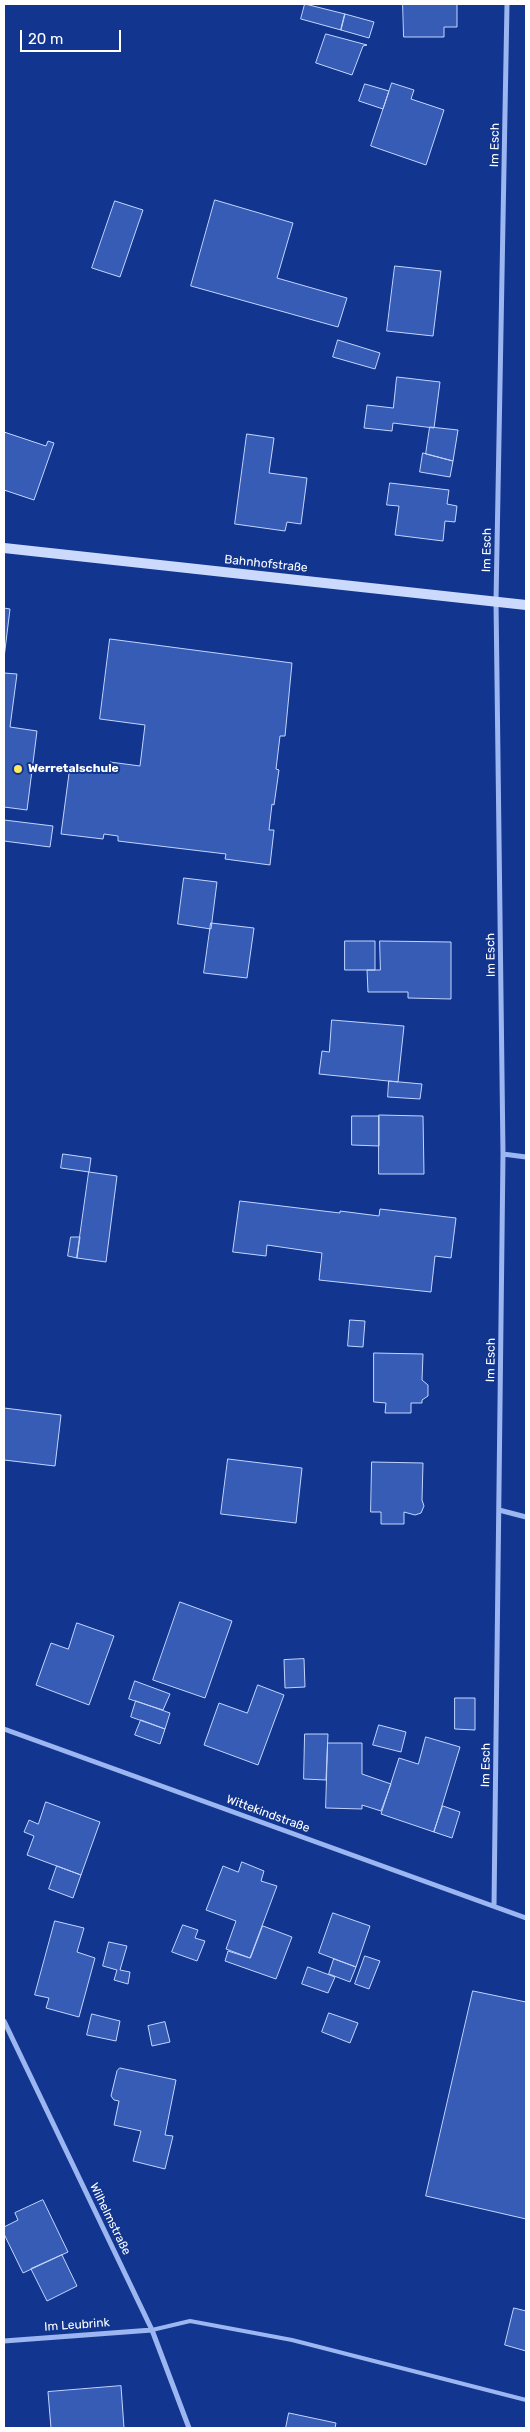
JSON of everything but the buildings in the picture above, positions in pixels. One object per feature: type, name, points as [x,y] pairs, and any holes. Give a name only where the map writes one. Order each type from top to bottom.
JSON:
[{"type":"street","name":"Im Esch","points":[[494,1906],[503,1154],[496,601],[507,4]]},
{"type":"street","name":"Bahnhofstraße","points":[[4,548],[526,604]]},
{"type":"street","points":[[503,1154],[526,1157]]},
{"type":"street","points":[[499,1510],[526,1518]]},
{"type":"street","name":"Wittekindstraße","points":[[4,1729],[526,1918]]},
{"type":"street","name":"Wilhelmstraße","points":[[4,2021],[152,2330],[189,2428]]},
{"type":"street","name":"Im Leubrink","points":[[4,2341],[152,2330]]},
{"type":"lane","points":[[152,2330],[190,2321],[292,2340],[526,2400]]},
{"type":"place","name":"Werretalschule","points":[[18,769]]}]
